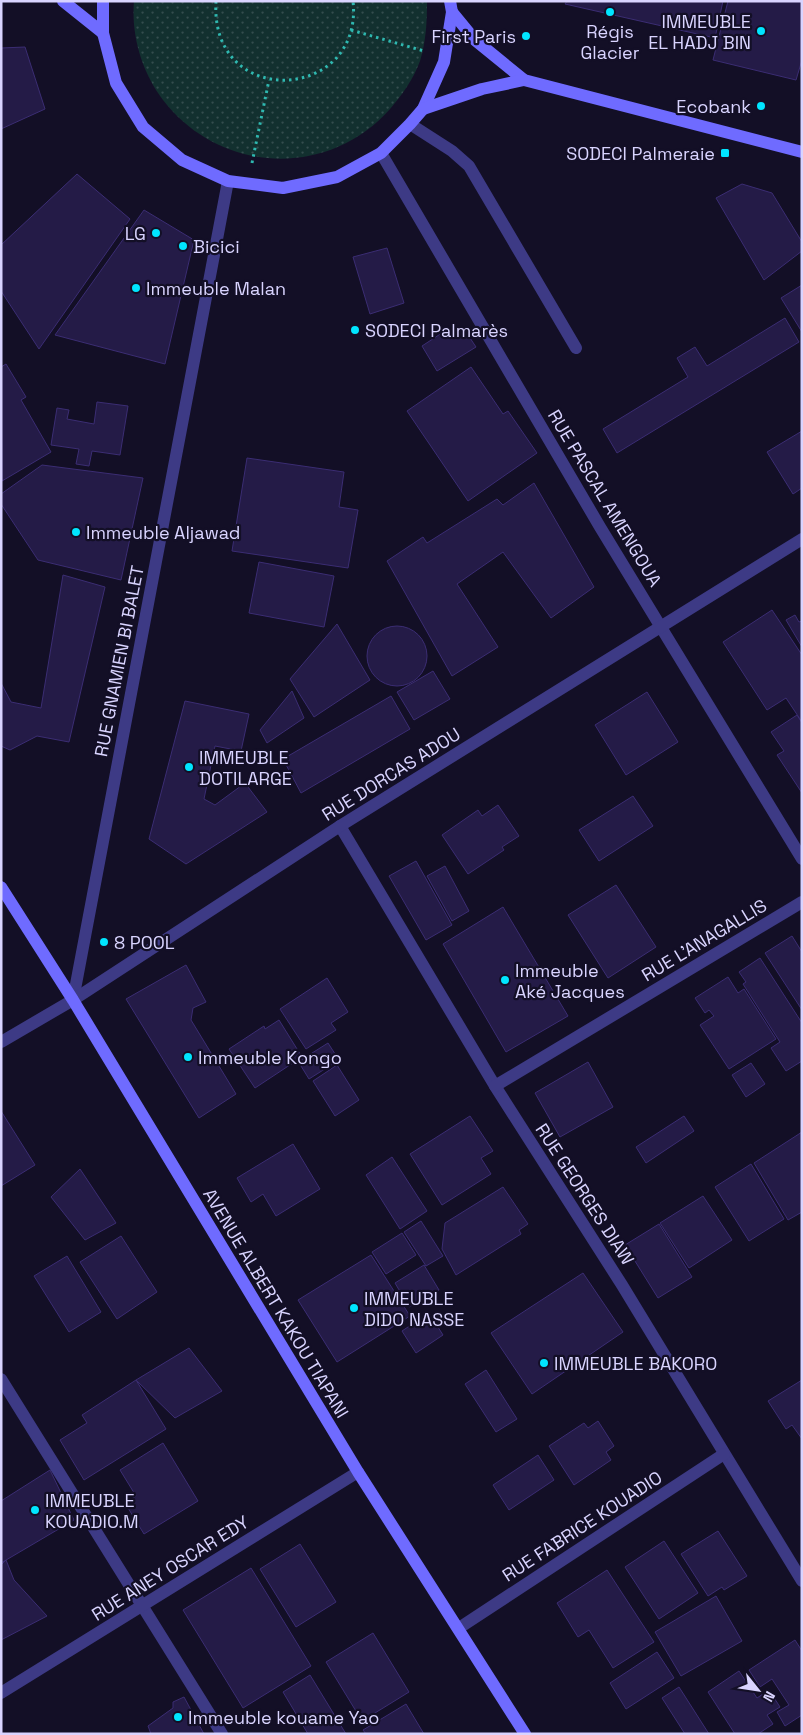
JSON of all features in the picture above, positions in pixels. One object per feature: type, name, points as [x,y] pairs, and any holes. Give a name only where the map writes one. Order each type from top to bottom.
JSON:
[{"type":"main road","points":[[63,1],[103,34]]},
{"type":"main road","points":[[103,1],[103,34],[116,83],[143,126],[182,160],[228,181],[283,188],[337,178],[381,152],[410,124],[423,109],[444,62],[451,7]]},
{"type":"main road","points":[[451,7],[476,40],[524,80],[802,152]]},
{"type":"main road","points":[[423,109],[482,89],[524,80]]},
{"type":"main road","name":"AVENUE ALBERT KAKOU TIAPANI","points":[[1,887],[73,1000],[358,1472],[525,1734]]},
{"type":"street","points":[[410,124],[452,150],[469,166],[576,348]]},
{"type":"street","name":"RUE PASCAL AMENGOUA","points":[[381,152],[600,527],[662,625],[802,859]]},
{"type":"street","name":"RUE GNAMIEN BI BALET","points":[[73,1000],[228,181]]},
{"type":"street","name":"RUE DORCAS ADOU","points":[[1,1042],[73,1000],[340,826],[802,540]]},
{"type":"street","name":"RUE GEORGES DIAW","points":[[340,826],[495,1086],[622,1285],[802,1581]]},
{"type":"street","name":"RUE L'ANAGALLIS","points":[[495,1086],[802,902]]},
{"type":"street","points":[[1,1378],[222,1734]]},
{"type":"street","name":"RUE FABRICE KOUADIO","points":[[459,1628],[724,1454]]},
{"type":"street","name":"RUE ANEY OSCAR EDY","points":[[1,1694],[358,1472]]},
{"type":"path","points":[[216,1],[215,18],[220,40],[232,58],[248,72],[269,80],[292,81],[316,74],[335,60],[348,40],[351,30],[354,16],[352,1]]},
{"type":"path","points":[[351,30],[422,50],[444,62]]},
{"type":"path","points":[[248,184],[269,80]]},
{"type":"green space","points":[[134,1],[427,1],[426,31],[420,61],[411,80],[390,109],[365,132],[336,148],[306,156],[275,158],[244,154],[214,142],[187,125],[163,100],[149,78],[136,40]]},
{"type":"building","points":[[567,1],[723,1],[715,38],[565,4]]},
{"type":"building","name":"IMMEUBLE EL HADJ BIN","points":[[728,1],[802,1],[802,60],[796,80],[713,60]]},
{"type":"building","points":[[25,47],[45,109],[1,129],[1,48]]},
{"type":"building","points":[[77,174],[130,219],[39,349],[1,291],[1,245]]},
{"type":"building","points":[[742,184],[772,193],[802,242],[802,251],[764,280],[716,198]]},
{"type":"building","name":"Immeuble Malan","points":[[144,210],[194,240],[165,364],[55,335]]},
{"type":"building","points":[[387,248],[404,303],[370,314],[353,257]]},
{"type":"building","points":[[802,285],[802,332],[781,298]]},
{"type":"building","points":[[785,318],[799,342],[617,453],[603,429],[688,377],[677,358],[695,347],[707,366]]},
{"type":"building","points":[[448,329],[452,336],[464,329],[476,347],[437,371],[422,346]]},
{"type":"building","points":[[6,364],[26,397],[21,400],[51,452],[2,481],[1,367]]},
{"type":"building","points":[[471,367],[503,414],[508,411],[537,453],[468,501],[407,411]]},
{"type":"building","points":[[97,402],[128,406],[120,455],[92,451],[89,466],[76,464],[79,449],[51,445],[57,408],[69,410],[67,419],[94,424]]},
{"type":"building","points":[[802,431],[802,488],[793,494],[767,452]]},
{"type":"building","points":[[247,458],[344,472],[339,507],[358,510],[348,568],[232,551]]},
{"type":"building","name":"Immeuble Aljawad","points":[[42,465],[143,478],[121,580],[38,560],[1,504],[1,494]]},
{"type":"building","points":[[534,483],[594,587],[551,618],[503,552],[457,584],[498,647],[452,676],[387,561],[423,537],[427,543],[497,499],[503,505]]},
{"type":"building","points":[[259,562],[334,576],[324,627],[249,613]]},
{"type":"building","points":[[63,575],[105,587],[69,742],[37,736],[10,750],[1,746],[1,683],[11,702],[41,708]]},
{"type":"building","points":[[772,610],[802,655],[802,722],[786,698],[767,710],[723,642]]},
{"type":"building","points":[[795,615],[799,622],[802,621],[802,647],[786,620]]},
{"type":"building","points":[[337,624],[370,680],[314,717],[290,679]]},
{"type":"building","points":[[397,626],[413,631],[418,635],[422,640],[427,656],[422,672],[418,677],[413,681],[397,686],[381,681],[376,677],[372,672],[367,656],[372,640],[376,635],[381,631]]},
{"type":"building","points":[[433,671],[450,699],[414,720],[397,692]]},
{"type":"building","points":[[292,691],[304,718],[267,743],[260,730]]},
{"type":"building","points":[[647,692],[678,742],[626,775],[595,725]]},
{"type":"building","points":[[391,696],[410,729],[301,793],[283,759]]},
{"type":"building","name":"IMMEUBLE DOTILARGE","points":[[185,701],[249,714],[241,751],[215,746],[204,799],[215,805],[245,783],[267,812],[186,864],[149,839]]},
{"type":"building","points":[[797,715],[802,723],[802,793],[777,755],[784,751],[771,732]]},
{"type":"building","points":[[633,796],[653,826],[599,861],[579,830]]},
{"type":"building","points":[[498,805],[519,836],[502,847],[504,850],[468,874],[442,835],[478,810],[482,816]]},
{"type":"building","points":[[416,861],[452,925],[426,940],[389,876]]},
{"type":"building","points":[[445,866],[469,911],[452,921],[427,876]]},
{"type":"building","points":[[616,885],[656,947],[608,978],[568,915]]},
{"type":"building","name":"Immeuble Aké Jacques","points":[[503,907],[568,1016],[506,1052],[443,944]]},
{"type":"building","points":[[792,936],[802,952],[802,1010],[765,953]]},
{"type":"building","points":[[760,958],[802,1023],[802,1061],[786,1071],[771,1048],[780,1042],[743,984],[746,982],[739,972]]},
{"type":"building","name":"Immeuble Kongo","points":[[186,965],[206,1002],[193,1008],[191,1020],[236,1094],[199,1118],[126,999]]},
{"type":"building","points":[[728,977],[738,993],[744,989],[776,1039],[729,1069],[700,1025],[714,1016],[709,1010],[705,1013],[695,998]]},
{"type":"building","points":[[327,978],[348,1012],[331,1023],[336,1030],[306,1049],[280,1009]]},
{"type":"building","points":[[279,1020],[302,1057],[255,1088],[229,1049],[264,1026],[265,1029]]},
{"type":"building","points":[[328,1043],[339,1060],[309,1079],[301,1066],[304,1064],[301,1060]]},
{"type":"building","points":[[588,1062],[613,1107],[560,1137],[535,1093]]},
{"type":"building","points":[[751,1063],[765,1084],[746,1097],[732,1075]]},
{"type":"building","points":[[337,1065],[359,1100],[335,1116],[313,1081]]},
{"type":"building","points":[[1,1111],[35,1165],[1,1186]]},
{"type":"building","points":[[470,1116],[493,1151],[481,1158],[491,1174],[442,1205],[410,1154]]},
{"type":"building","points":[[684,1116],[694,1131],[646,1163],[636,1147]]},
{"type":"building","points":[[802,1132],[802,1212],[788,1220],[754,1163]]},
{"type":"building","points":[[293,1144],[320,1189],[276,1216],[263,1194],[251,1202],[237,1178]]},
{"type":"building","points":[[392,1157],[427,1211],[400,1229],[366,1175]]},
{"type":"building","points":[[751,1164],[784,1219],[749,1241],[715,1187]]},
{"type":"building","points":[[80,1169],[116,1223],[85,1240],[51,1197]]},
{"type":"building","points":[[503,1187],[528,1224],[519,1230],[521,1234],[456,1275],[442,1249],[445,1223]]},
{"type":"building","points":[[703,1196],[732,1240],[689,1268],[660,1223]]},
{"type":"building","points":[[421,1221],[443,1256],[426,1266],[404,1232]]},
{"type":"building","points":[[659,1224],[692,1277],[658,1298],[625,1245]]},
{"type":"building","points":[[402,1233],[416,1255],[386,1274],[372,1252]]},
{"type":"building","points":[[121,1236],[157,1292],[117,1319],[80,1262]]},
{"type":"building","name":"IMMEUBLE DIDO NASSE","points":[[371,1255],[410,1316],[337,1362],[298,1300]]},
{"type":"building","points":[[67,1256],[101,1312],[69,1332],[34,1276]]},
{"type":"building","points":[[424,1265],[439,1290],[409,1307],[395,1283]]},
{"type":"building","name":"IMMEUBLE BAKORO","points":[[583,1273],[623,1332],[532,1394],[491,1333]]},
{"type":"building","points":[[429,1313],[443,1335],[416,1353],[402,1331]]},
{"type":"building","points":[[189,1348],[222,1391],[175,1418],[136,1380]]},
{"type":"building","points":[[486,1370],[517,1419],[496,1432],[465,1384]]},
{"type":"building","points":[[136,1380],[166,1429],[84,1480],[60,1440],[87,1423],[82,1415]]},
{"type":"building","points":[[802,1380],[802,1439],[792,1425],[786,1429],[768,1401]]},
{"type":"building","points":[[598,1421],[614,1446],[606,1452],[611,1460],[574,1485],[549,1446],[584,1423],[588,1428]]},
{"type":"building","points":[[163,1443],[198,1501],[144,1534],[125,1503],[136,1496],[120,1470]]},
{"type":"building","points":[[538,1455],[554,1480],[509,1510],[493,1485]]},
{"type":"building","name":"IMMEUBLE KOUADIO.M","points":[[50,1470],[74,1520],[1,1563],[1,1501]]},
{"type":"building","points":[[718,1531],[747,1576],[724,1590],[722,1587],[708,1596],[681,1554]]},
{"type":"building","points":[[664,1541],[698,1593],[659,1619],[625,1567]]},
{"type":"building","points":[[300,1544],[336,1602],[296,1627],[260,1569]]},
{"type":"building","points":[[6,1560],[14,1580],[47,1616],[1,1640],[1,1565]]},
{"type":"building","points":[[251,1568],[311,1666],[243,1708],[183,1610]]},
{"type":"building","points":[[607,1570],[654,1642],[613,1668],[589,1630],[578,1637],[557,1603]]},
{"type":"building","points":[[716,1596],[742,1641],[681,1676],[655,1632]]},
{"type":"building","points":[[373,1633],[409,1692],[362,1721],[326,1662]]},
{"type":"building","points":[[795,1640],[802,1651],[802,1715],[785,1726],[777,1712],[789,1705],[772,1679],[760,1687],[749,1670]]},
{"type":"building","points":[[657,1652],[674,1678],[626,1709],[610,1683]]},
{"type":"building","points":[[739,1671],[757,1698],[769,1690],[780,1707],[767,1715],[773,1724],[758,1734],[735,1734],[708,1692]]},
{"type":"building","points":[[310,1675],[346,1734],[308,1734],[283,1692]]},
{"type":"building","points":[[679,1687],[709,1734],[685,1734],[662,1698]]},
{"type":"building","name":"Immeuble kouame Yao","points":[[184,1697],[204,1734],[151,1734],[148,1726],[173,1708],[173,1702]]},
{"type":"building","points":[[406,1704],[424,1734],[366,1734],[363,1730]]},
{"type":"place","name":"Régis Glacier","points":[[610,12]]},
{"type":"place","name":"IMMEUBLE EL HADJ BIN","points":[[761,31]]},
{"type":"place","name":"First Paris","points":[[526,36]]},
{"type":"place","name":"Ecobank","points":[[761,106]]},
{"type":"place","name":"SODECI Palmeraie","points":[[725,153]]},
{"type":"place","name":"LG","points":[[156,233]]},
{"type":"place","name":"Bicici","points":[[183,246]]},
{"type":"place","name":"Immeuble Malan","points":[[136,288]]},
{"type":"place","name":"SODECI Palmarès","points":[[355,330]]},
{"type":"place","name":"Immeuble Aljawad","points":[[76,532]]},
{"type":"place","name":"IMMEUBLE DOTILARGE","points":[[189,767]]},
{"type":"place","name":"8 POOL","points":[[104,942]]},
{"type":"place","name":"Immeuble Aké Jacques","points":[[505,980]]},
{"type":"place","name":"Immeuble Kongo","points":[[188,1057]]},
{"type":"place","name":"IMMEUBLE DIDO NASSE","points":[[354,1308]]},
{"type":"place","name":"IMMEUBLE BAKORO","points":[[544,1363]]},
{"type":"place","name":"IMMEUBLE KOUADIO.M","points":[[35,1510]]},
{"type":"place","name":"Immeuble kouame Yao","points":[[178,1717]]}]
